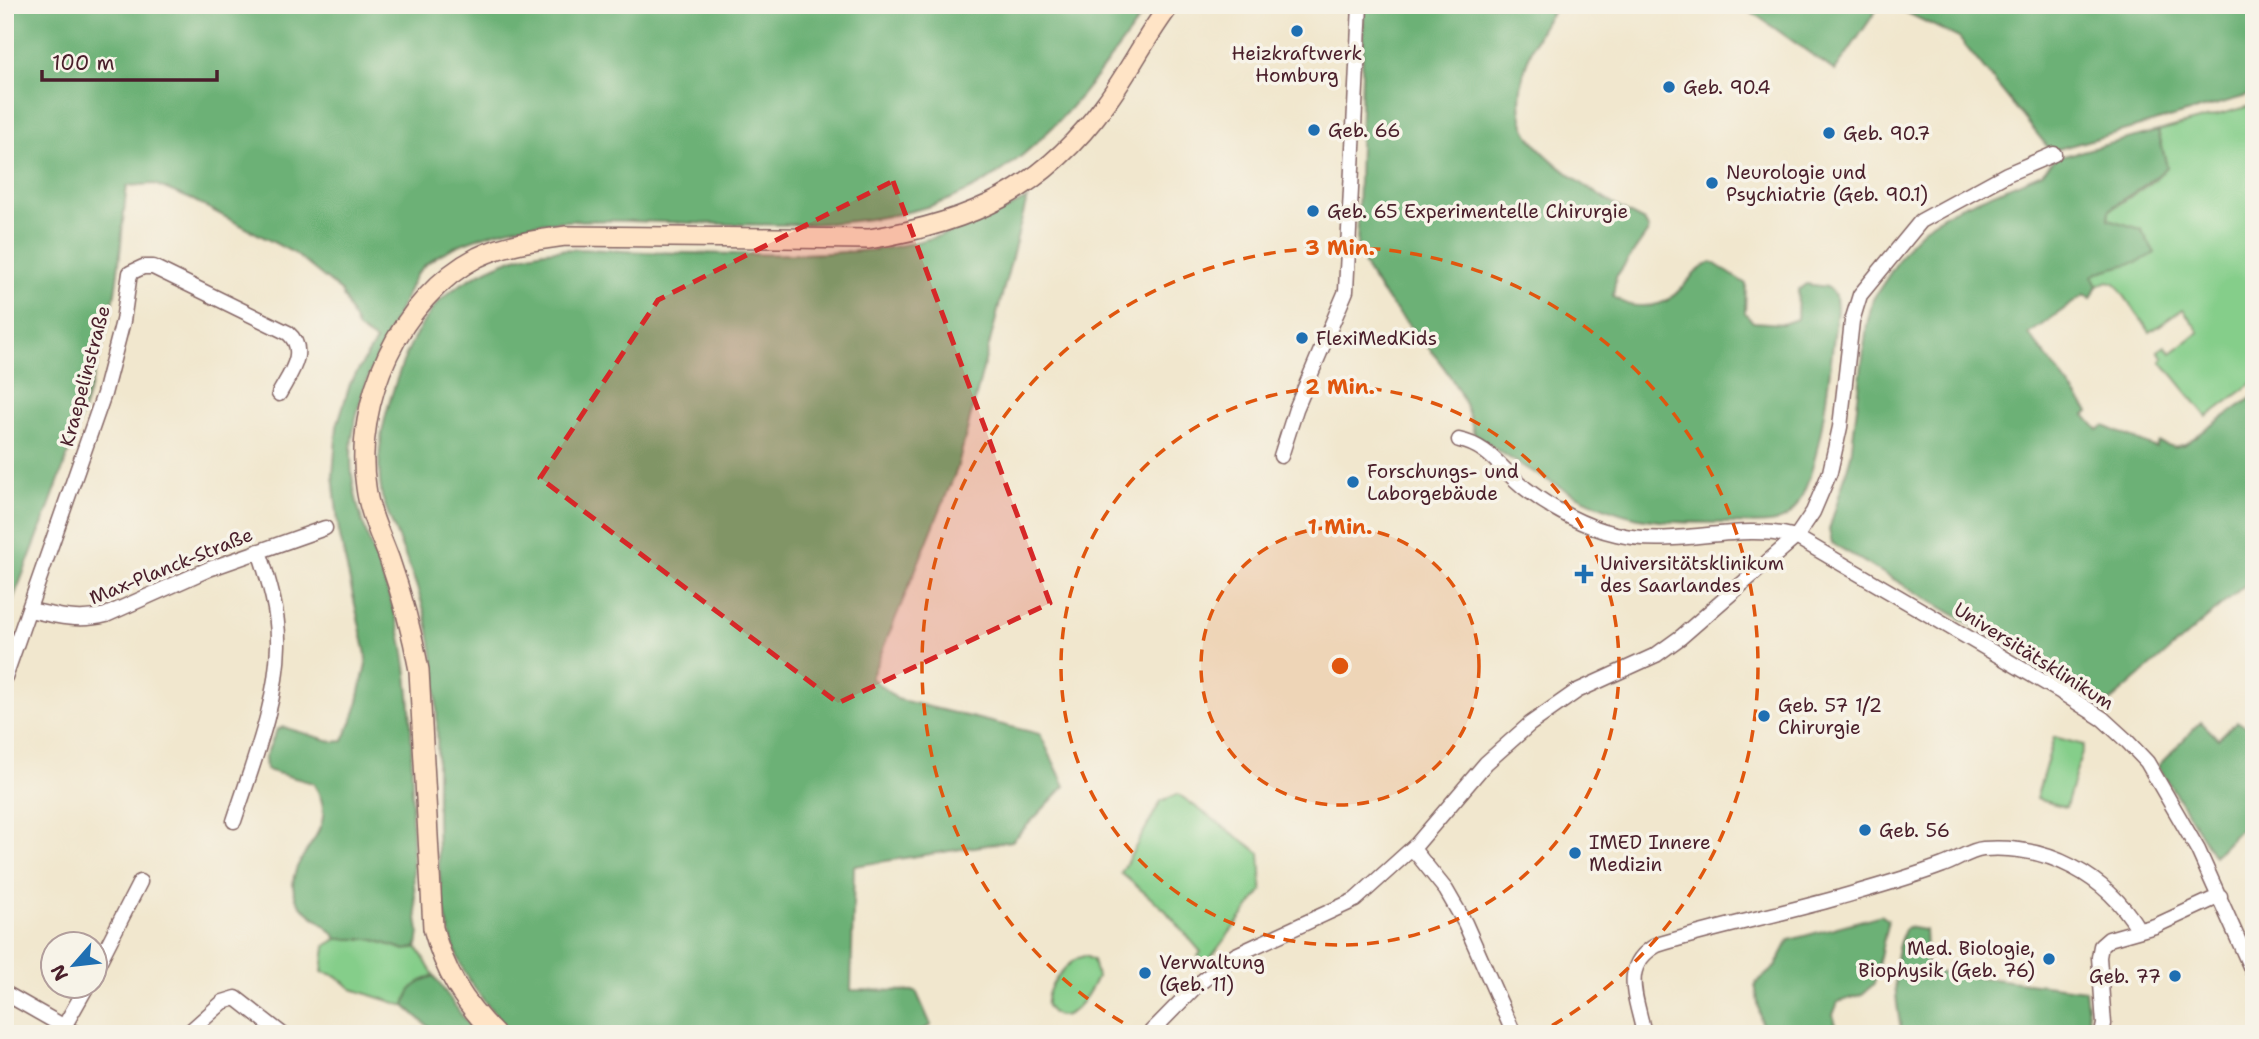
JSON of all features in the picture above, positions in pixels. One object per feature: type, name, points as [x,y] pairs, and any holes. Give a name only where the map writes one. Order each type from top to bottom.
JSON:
[{"type":"street","points":[[495,1034],[475,1013],[454,984],[442,962],[433,928],[419,670],[411,629],[366,490],[364,442],[368,413],[393,348],[411,319],[435,288],[458,270],[479,257],[531,240],[566,236],[869,239],[915,232],[962,218],[1001,199],[1060,157],[1108,101],[1170,5]]},
{"type":"street","points":[[1281,456],[1296,409],[1339,312],[1348,284],[1360,5]]},
{"type":"street","points":[[1149,1034],[1198,985],[1236,955],[1346,906],[1386,876],[1413,849],[1486,763],[1530,724],[1577,691],[1656,655],[1681,637],[1796,537],[1813,512],[1830,472],[1840,427],[1852,321],[1860,295],[1921,221],[2007,174],[2054,154]]},
{"type":"street","name":"Kraepelinstraße","points":[[5,677],[104,394],[120,332],[130,273],[153,267],[288,333],[297,343],[298,358],[279,394]]},
{"type":"street","name":"Universitätsklinikum","points":[[1460,440],[1477,443],[1526,489],[1568,516],[1619,535],[1668,538],[1773,531],[1796,537],[2103,719],[2147,762],[2198,850],[2254,975]]},
{"type":"street","name":"Max-Planck-Straße","points":[[30,610],[89,619],[125,608],[187,579],[325,528]]},
{"type":"street","points":[[234,821],[276,672],[278,643],[275,610],[259,551]]},
{"type":"street","points":[[1413,849],[1446,890],[1465,923],[1514,1034]]},
{"type":"street","points":[[1644,1034],[1632,975],[1634,965],[1643,952],[1689,936],[1872,888],[1940,866],[1980,849],[2047,854],[2084,873],[2129,914],[2139,930]]},
{"type":"street","points":[[108,945],[140,882]]},
{"type":"street","points":[[2102,1034],[2104,1024],[2099,957],[2101,946],[2109,939],[2139,930],[2220,896]]},
{"type":"street","points":[[5,993],[71,1030],[82,1000]]},
{"type":"street","points":[[187,1034],[223,1002],[236,998],[282,1034]]},
{"type":"highlighted area","points":[[893,181],[1050,603],[838,703],[540,478],[658,300]]},
{"type":"green space","points":[[5,5],[1150,5],[1061,119],[1035,144],[1008,167],[978,186],[945,201],[900,214],[801,224],[552,222],[500,231],[462,244],[430,261],[419,271],[365,386],[355,421],[351,465],[360,515],[395,612],[407,673],[412,747],[413,858],[419,932],[417,947],[406,950],[371,939],[337,939],[301,906],[294,892],[294,878],[298,865],[320,829],[322,800],[313,783],[266,770],[265,757],[277,730],[283,727],[334,742],[343,741],[356,711],[367,659],[339,532],[333,475],[337,426],[350,384],[376,341],[358,329],[341,291],[294,253],[193,200],[154,184],[127,186],[117,282],[101,352],[63,468],[5,620]]},
{"type":"green space","points":[[1364,5],[1558,5],[1540,32],[1526,64],[1520,99],[1521,115],[1526,130],[1546,155],[1597,194],[1644,221],[1649,230],[1616,277],[1613,296],[1621,301],[1644,306],[1666,301],[1702,267],[1712,262],[1746,284],[1745,313],[1753,322],[1783,324],[1797,319],[1798,290],[1806,284],[1827,287],[1836,295],[1837,311],[1818,446],[1802,496],[1785,518],[1771,523],[1754,524],[1666,522],[1625,515],[1556,485],[1474,434],[1466,406],[1453,382],[1385,297],[1357,250]]},
{"type":"green space","points":[[1742,5],[1880,5],[1835,71]]},
{"type":"green space","points":[[1891,5],[2254,5],[2254,94],[2051,151],[1959,38]]},
{"type":"green space","points":[[2254,105],[2254,382],[2207,417],[2161,361],[2164,358],[2158,351],[2165,346],[2171,353],[2199,332],[2183,309],[2150,332],[2115,283],[2108,281],[2097,286],[2091,276],[2108,267],[2118,266],[2146,240],[2141,229],[2108,220],[2109,211],[2155,180],[2167,167],[2158,131]]},
{"type":"green space","points":[[2158,131],[2167,167],[2109,211],[2108,219],[2141,229],[2155,253],[2140,261],[2092,276],[2097,286],[2091,299],[2084,295],[2029,334],[2089,412],[2085,415],[2098,430],[2104,426],[2156,448],[2158,442],[2174,447],[2185,444],[2254,396],[2254,592],[2246,584],[2110,702],[2098,699],[1832,543],[1829,530],[1851,455],[1867,324],[1873,299],[1910,243],[1926,227],[1951,211],[2042,173],[2056,158]]},
{"type":"green space","points":[[1027,199],[957,469],[871,678],[897,699],[1040,734],[1065,786],[1012,841],[854,866],[851,990],[916,991],[931,1025],[916,1034],[514,1034],[490,1008],[469,979],[458,958],[447,920],[437,841],[437,717],[430,637],[416,583],[382,497],[380,449],[389,404],[407,353],[423,322],[444,297],[475,276],[499,264],[534,253],[575,249],[702,254],[872,250],[914,243],[952,232]]},
{"type":"green space","points":[[2237,721],[2247,728],[2254,721],[2254,780],[2247,797],[2248,821],[2214,856],[2158,766],[2201,722],[2218,739]]},
{"type":"green space","points":[[2054,737],[2084,745],[2066,807],[2036,799]]},
{"type":"green space","points":[[1178,794],[1260,853],[1262,890],[1206,964],[1198,956],[1201,952],[1165,910],[1121,873],[1161,801]]},
{"type":"green space","points":[[1881,915],[1888,920],[1874,984],[1861,995],[1838,1002],[1833,1015],[1839,1034],[1763,1034],[1755,984],[1775,967],[1789,940]]},
{"type":"green space","points":[[1907,927],[1925,930],[1927,971],[2085,990],[2089,1021],[2085,1034],[1902,1034],[1895,965],[1901,938]]},
{"type":"green space","points":[[337,939],[371,939],[405,950],[417,947],[434,976],[415,986],[405,1006],[352,989],[337,976],[322,972],[325,946]]},
{"type":"green space","points":[[1085,956],[1093,960],[1097,977],[1076,1009],[1061,1016],[1054,1014],[1047,1006],[1053,983],[1071,962]]},
{"type":"green space","points":[[434,976],[475,1034],[437,1034],[405,1006],[415,986]]},
{"type":"place","name":"Heizkraftwerk Homburg","points":[[1297,31]]},
{"type":"place","name":"Geb. 90.4","points":[[1669,87]]},
{"type":"place","name":"Geb. 66","points":[[1314,130]]},
{"type":"place","name":"Geb. 90.7","points":[[1829,133]]},
{"type":"place","name":"Neurologie und Psychiatrie (Geb. 90.1)","points":[[1712,183]]},
{"type":"place","name":"Geb. 65 Experimentelle Chirurgie","points":[[1313,211]]},
{"type":"place","name":"FlexiMedKids","points":[[1302,338]]},
{"type":"place","name":"Forschungs- und Laborgebäude","points":[[1353,482]]},
{"type":"place","name":"Universitätsklinikum des Saarlandes","points":[[1584,574]]},
{"type":"place","name":"Geb. 57 1/2 Chirurgie","points":[[1764,716]]},
{"type":"place","name":"Geb. 56","points":[[1865,830]]},
{"type":"place","name":"IMED Innere Medizin","points":[[1575,853]]},
{"type":"place","name":"Med. Biologie, Biophysik (Geb. 76)","points":[[2049,959]]},
{"type":"place","name":"Verwaltung (Geb. 11)","points":[[1145,973]]},
{"type":"place","name":"Geb. 77","points":[[2175,976]]}]
